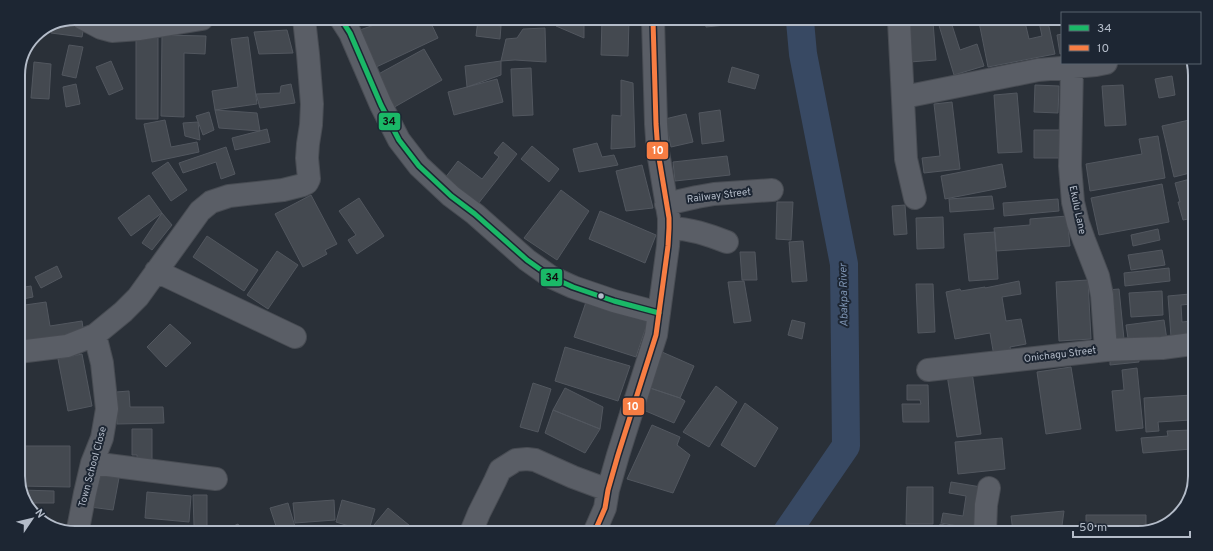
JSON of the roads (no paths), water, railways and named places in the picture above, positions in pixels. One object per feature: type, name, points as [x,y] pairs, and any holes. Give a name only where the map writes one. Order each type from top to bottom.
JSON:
[{"type":"street","points":[[95,25],[112,31],[140,29],[163,25]]},
{"type":"street","points":[[25,351],[67,346],[95,335],[124,312],[138,297],[200,211],[211,202],[229,196],[283,190],[307,183],[309,179],[307,158],[312,104],[305,25]]},
{"type":"street","points":[[345,25],[350,33],[381,105],[399,140],[419,166],[451,196],[475,214],[526,260],[551,277],[573,287],[614,301],[659,313]]},
{"type":"street","points":[[597,526],[605,508],[608,490],[618,455],[656,335],[670,228],[658,152],[653,25]]},
{"type":"street","points":[[899,25],[906,159],[915,198]]},
{"type":"street","points":[[904,97],[1038,70],[1101,64]]},
{"type":"street","name":"Ekulu Lane","points":[[1072,67],[1070,166],[1074,202],[1078,222],[1098,276],[1102,294],[1106,350]]},
{"type":"street","name":"Railway Street","points":[[666,204],[708,195],[772,190]]},
{"type":"street","points":[[670,228],[683,228],[701,232],[727,242]]},
{"type":"street","points":[[156,271],[295,337]]},
{"type":"street","name":"Town School Close","points":[[78,526],[84,493],[92,463],[102,438],[107,409],[102,363],[95,335]]},
{"type":"street","name":"Onichagu Street","points":[[928,370],[1106,350],[1162,348],[1188,345]]},
{"type":"street","points":[[474,526],[500,470],[516,460],[535,460],[573,477],[608,490]]},
{"type":"street","points":[[92,463],[216,480]]},
{"type":"street","points":[[985,526],[986,505],[989,488]]},
{"type":"waterway","name":"Abakpa River","points":[[791,526],[846,446],[844,264],[803,54],[800,25]]}]
